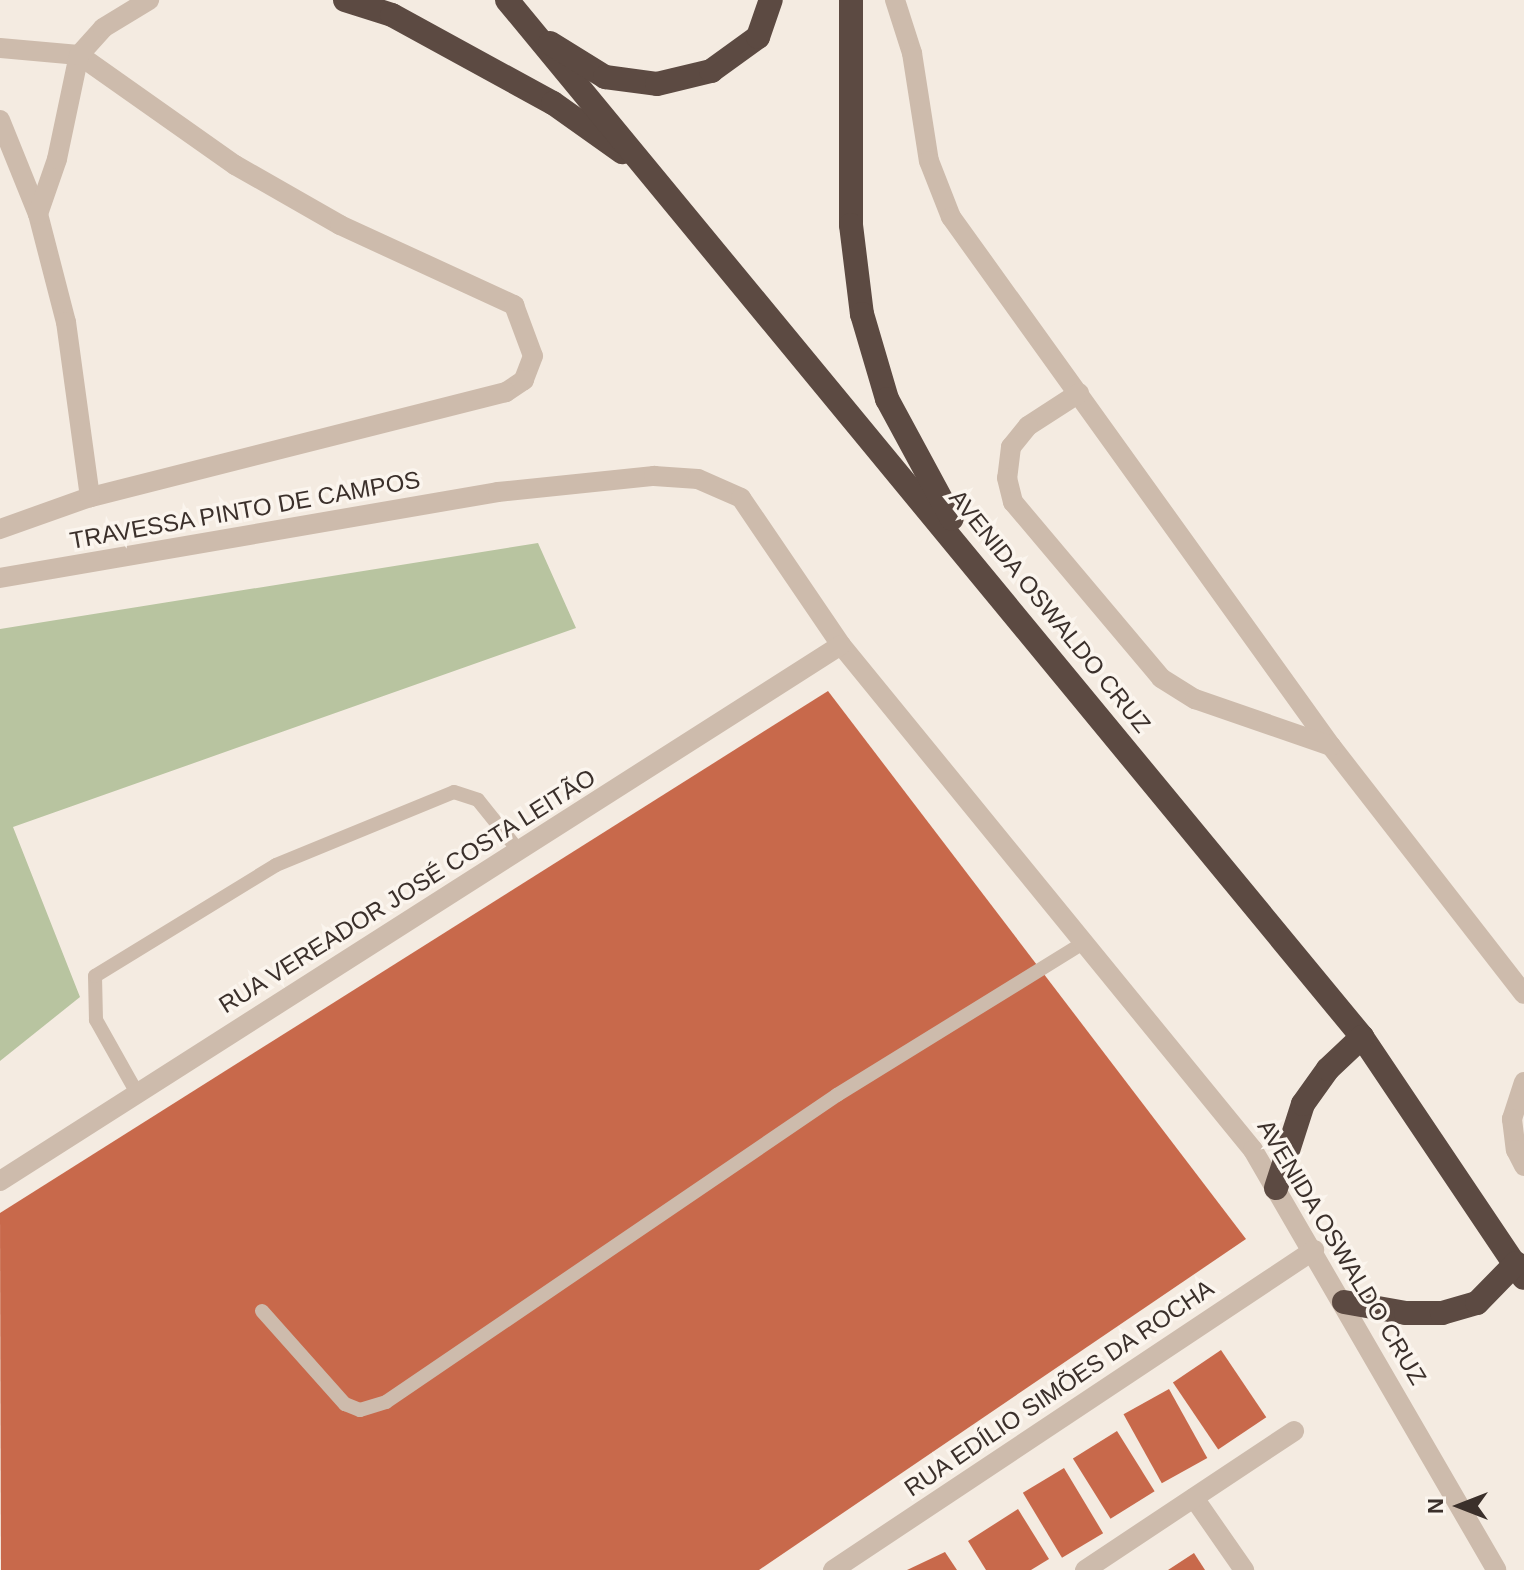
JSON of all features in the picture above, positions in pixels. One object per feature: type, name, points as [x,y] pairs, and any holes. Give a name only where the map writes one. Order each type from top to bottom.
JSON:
[{"type":"highway","points":[[345,0],[392,15],[553,103],[653,173]]},
{"type":"highway","name":"AVENIDA OSWALDO CRUZ","points":[[507,0],[978,567],[1362,1037],[1520,1270]]},
{"type":"highway","points":[[528,29],[605,77],[657,84],[711,71],[758,37],[771,0]]},
{"type":"highway","points":[[851,0],[851,225],[862,314],[887,399],[978,567]]},
{"type":"highway","points":[[1276,1188],[1303,1104],[1328,1069],[1362,1037]]},
{"type":"highway","points":[[1344,1302],[1406,1313],[1442,1313],[1477,1303],[1520,1270]]},
{"type":"street","points":[[38,214],[57,159],[79,55],[103,28],[149,0]]},
{"type":"street","points":[[895,0],[912,53],[929,161],[951,217],[1331,746],[1524,994]]},
{"type":"street","points":[[0,48],[79,55],[235,165],[340,225],[514,305],[533,356],[524,380],[506,392],[90,497],[0,529]]},
{"type":"street","points":[[0,120],[38,214],[66,322],[90,497]]},
{"type":"street","points":[[1079,393],[1028,426],[1011,447],[1007,478],[1013,502],[1161,678],[1195,699],[1331,746]]},
{"type":"street","name":"TRAVESSA PINTO DE CAMPOS","points":[[0,578],[498,492],[654,476],[698,479],[741,498],[841,645]]},
{"type":"street","name":"RUA VEREADOR JOSÉ COSTA LEITÃO","points":[[0,1181],[841,645]]},
{"type":"street","name":"AVENIDA OSWALDO CRUZ","points":[[841,645],[1253,1150],[1314,1250],[1496,1570]]},
{"type":"street","points":[[1524,1082],[1512,1119],[1516,1150],[1524,1166]]},
{"type":"street","name":"RUA EDÍLIO SIMÕES DA ROCHA","points":[[833,1570],[1314,1250]]},
{"type":"street","points":[[1085,1570],[1294,1431]]},
{"type":"street","points":[[1194,1498],[1244,1570]]},
{"type":"lane","points":[[137,1093],[96,1020],[95,976],[276,865],[454,792],[478,800],[519,851]]},
{"type":"lane","points":[[262,1311],[345,1404],[360,1410],[386,1402],[837,1095],[1083,943]]},
{"type":"green space","points":[[538,543],[576,628],[13,827],[80,997],[0,1061],[0,629]]},
{"type":"building","points":[[828,691],[1246,1239],[759,1570],[1,1570],[0,1213]]},
{"type":"building","points":[[1221,1350],[1266,1417],[1218,1450],[1173,1382]]},
{"type":"building","points":[[1169,1389],[1207,1458],[1162,1483],[1124,1414]]},
{"type":"building","points":[[1117,1431],[1155,1491],[1111,1519],[1073,1459]]},
{"type":"building","points":[[1064,1468],[1103,1533],[1062,1558],[1023,1493]]},
{"type":"building","points":[[1018,1509],[1049,1559],[1031,1570],[986,1570],[968,1541]]},
{"type":"building","points":[[945,1552],[957,1570],[907,1570]]},
{"type":"building","points":[[1194,1553],[1205,1570],[1168,1570]]}]
